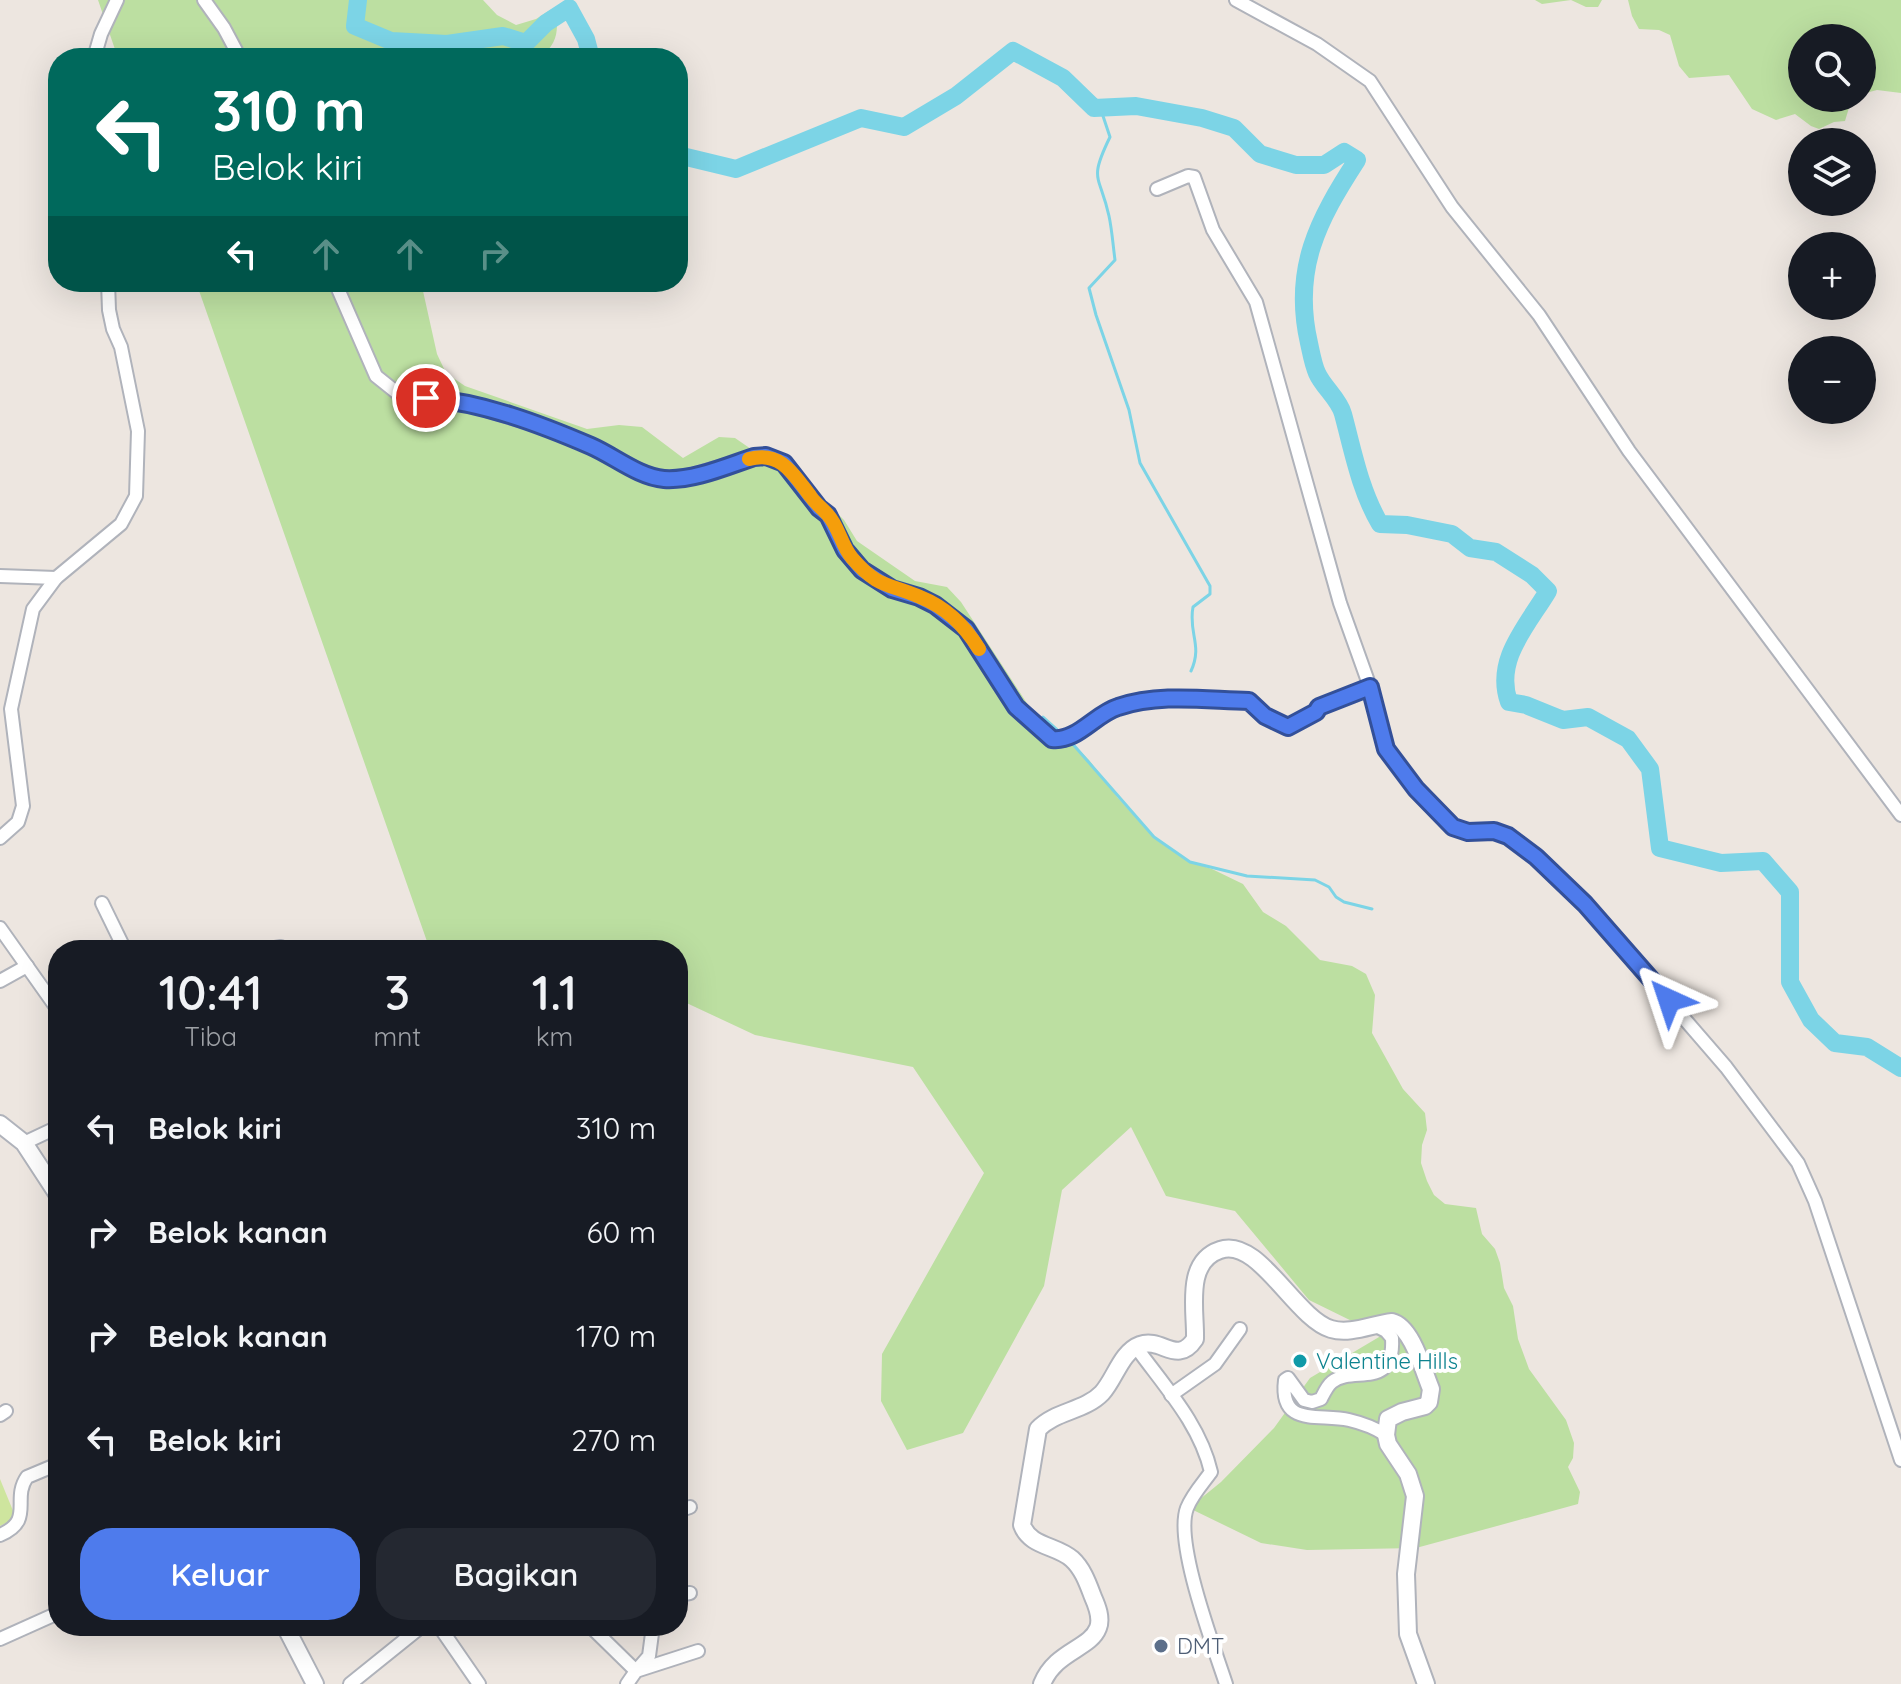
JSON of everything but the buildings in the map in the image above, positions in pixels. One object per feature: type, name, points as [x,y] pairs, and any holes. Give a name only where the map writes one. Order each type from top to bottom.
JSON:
[{"type":"street","points":[[97,48],[117,0]]},
{"type":"street","points":[[204,0],[235,48]]},
{"type":"street","points":[[1236,0],[1317,44],[1370,81],[1452,207],[1539,315],[1637,463],[1901,815]]},
{"type":"street","points":[[1157,189],[1188,176],[1194,177],[1213,230],[1256,302],[1340,603],[1370,687],[1386,749],[1416,789],[1453,827],[1468,832],[1494,831],[1508,836],[1536,857],[1585,904],[1697,1032],[1798,1163],[1815,1201],[1901,1460]]},
{"type":"street","points":[[0,838],[18,822],[23,806],[11,709],[29,623],[39,598],[56,578],[121,524],[136,496],[136,420],[121,347],[111,319],[109,292]]},
{"type":"street","points":[[339,292],[376,376],[401,396],[452,400],[546,428],[655,478],[678,479],[754,457],[781,460],[828,515],[845,550],[862,570],[892,589],[935,605],[966,629],[1016,707],[1052,739],[1074,735],[1115,707],[1154,697],[1249,701],[1265,716],[1288,727],[1316,712],[1319,707],[1370,687]]},
{"type":"street","points":[[0,576],[56,578]]},
{"type":"street","points":[[102,903],[120,940]]},
{"type":"street","points":[[0,928],[48,996]]},
{"type":"street","points":[[0,981],[27,966]]},
{"type":"street","points":[[0,1124],[24,1143],[48,1175]]},
{"type":"street","points":[[24,1143],[48,1132]]},
{"type":"street","points":[[1042,1684],[1051,1665],[1092,1636],[1099,1619],[1096,1603],[1080,1569],[1065,1554],[1029,1537],[1022,1525],[1034,1438],[1044,1423],[1102,1393],[1127,1355],[1136,1347],[1154,1344],[1177,1351],[1191,1345],[1195,1339],[1195,1278],[1206,1259],[1229,1248],[1245,1251],[1319,1324],[1336,1330],[1392,1322],[1403,1327],[1431,1389],[1429,1402],[1425,1406],[1388,1419],[1386,1435],[1388,1444],[1408,1474],[1415,1496],[1406,1574],[1408,1634],[1426,1684]]},
{"type":"street","points":[[1374,1325],[1392,1338],[1392,1348],[1383,1368],[1377,1373],[1336,1379],[1329,1384],[1321,1399],[1312,1402],[1304,1400],[1288,1378],[1284,1389],[1288,1404],[1300,1416],[1350,1420],[1386,1435]]},
{"type":"street","points":[[1171,1395],[1215,1364],[1240,1329]]},
{"type":"street","points":[[1136,1347],[1201,1437],[1211,1472],[1187,1508],[1184,1526],[1201,1606],[1226,1684]]},
{"type":"street","points":[[0,1535],[10,1531],[20,1517],[19,1492],[27,1477],[48,1468]]},
{"type":"street","points":[[0,1639],[48,1617]]},
{"type":"street","points":[[290,1636],[313,1683]]},
{"type":"street","points":[[350,1684],[410,1636]]},
{"type":"street","points":[[446,1636],[479,1684]]},
{"type":"street","points":[[600,1636],[636,1671]]},
{"type":"street","points":[[627,1684],[649,1656],[652,1636]]},
{"type":"street","points":[[636,1671],[698,1651]]},
{"type":"green space","points":[[98,0],[483,0],[497,15],[516,25],[536,19],[552,9],[555,9],[557,23],[554,41],[549,48],[115,48]]},
{"type":"green space","points":[[1535,0],[1571,0],[1542,4]]},
{"type":"green space","points":[[1571,0],[1602,0],[1598,7],[1586,7]]},
{"type":"green space","points":[[1628,0],[1901,0],[1901,93],[1876,90],[1876,24],[1788,24],[1788,112],[1848,112],[1845,121],[1821,128],[1811,126],[1795,114],[1776,120],[1752,109],[1729,75],[1689,78],[1679,66],[1670,35],[1659,30],[1639,29]]},
{"type":"green space","points":[[200,292],[423,292],[437,354],[446,373],[465,386],[587,429],[619,425],[642,427],[683,458],[719,437],[735,438],[751,449],[788,455],[810,486],[844,520],[857,541],[915,581],[947,587],[961,602],[1032,711],[1059,730],[1089,760],[1154,837],[1190,862],[1243,884],[1263,912],[1286,926],[1320,960],[1352,966],[1366,974],[1375,995],[1372,1033],[1403,1089],[1425,1113],[1427,1130],[1421,1163],[1427,1181],[1434,1195],[1445,1204],[1476,1208],[1482,1234],[1495,1249],[1500,1263],[1504,1288],[1513,1306],[1518,1339],[1529,1369],[1566,1420],[1574,1443],[1573,1458],[1568,1467],[1580,1492],[1578,1504],[1416,1548],[1307,1550],[1261,1543],[1189,1508],[1221,1482],[1274,1428],[1310,1378],[1406,1321],[1362,1326],[1309,1300],[1235,1211],[1166,1196],[1131,1127],[1062,1190],[1044,1286],[963,1433],[907,1450],[881,1401],[882,1354],[984,1173],[913,1067],[755,1035],[688,1004],[688,940],[426,940]]},
{"type":"green space","points":[[0,1479],[16,1518],[0,1526]]},
{"type":"waterway","points":[[358,0],[355,26],[391,41],[447,44],[503,36],[526,43],[546,23],[569,8],[588,48]]},
{"type":"waterway","points":[[688,157],[736,169],[861,118],[904,127],[956,96],[1013,51],[1063,78],[1094,108],[1136,106],[1202,118],[1234,128],[1260,154],[1296,165],[1324,165],[1344,152],[1357,160],[1320,225],[1312,246],[1306,268],[1305,316],[1316,369],[1341,409],[1362,484],[1380,524],[1407,525],[1452,534],[1470,548],[1496,552],[1532,575],[1548,591],[1522,630],[1509,658],[1506,672],[1509,702],[1526,705],[1563,720],[1588,717],[1628,739],[1650,769],[1660,848],[1721,863],[1763,861],[1790,892],[1790,982],[1811,1020],[1835,1043],[1867,1047],[1901,1068]]},
{"type":"waterway","points":[[1100,107],[1110,137],[1099,162],[1098,178],[1109,216],[1115,260],[1089,288],[1129,410],[1140,463],[1210,586],[1210,594],[1193,607],[1196,654],[1191,671]]},
{"type":"waterway","points":[[1043,717],[1062,734]]},
{"type":"waterway","points":[[1071,742],[1154,837],[1190,862],[1247,876],[1315,880],[1329,887],[1344,902],[1372,909]]},
{"type":"slow traffic","points":[[749,459],[766,456],[781,460],[828,515],[845,550],[862,570],[892,589],[935,605],[966,629],[979,649]]},
{"type":"place","name":"Valentine Hills","points":[[1300,1361]]},
{"type":"place","name":"DMT","points":[[1161,1646]]},
{"type":"route","points":[[426,398],[452,400],[546,428],[655,478],[678,479],[754,457],[781,460],[828,515],[845,550],[862,570],[892,589],[935,605],[966,629],[1016,707],[1052,739],[1074,735],[1115,707],[1154,697],[1249,701],[1265,716],[1288,727],[1316,712],[1319,707],[1370,687],[1386,749],[1416,789],[1453,827],[1468,832],[1494,831],[1508,836],[1536,857],[1585,904],[1669,1000]]}]
